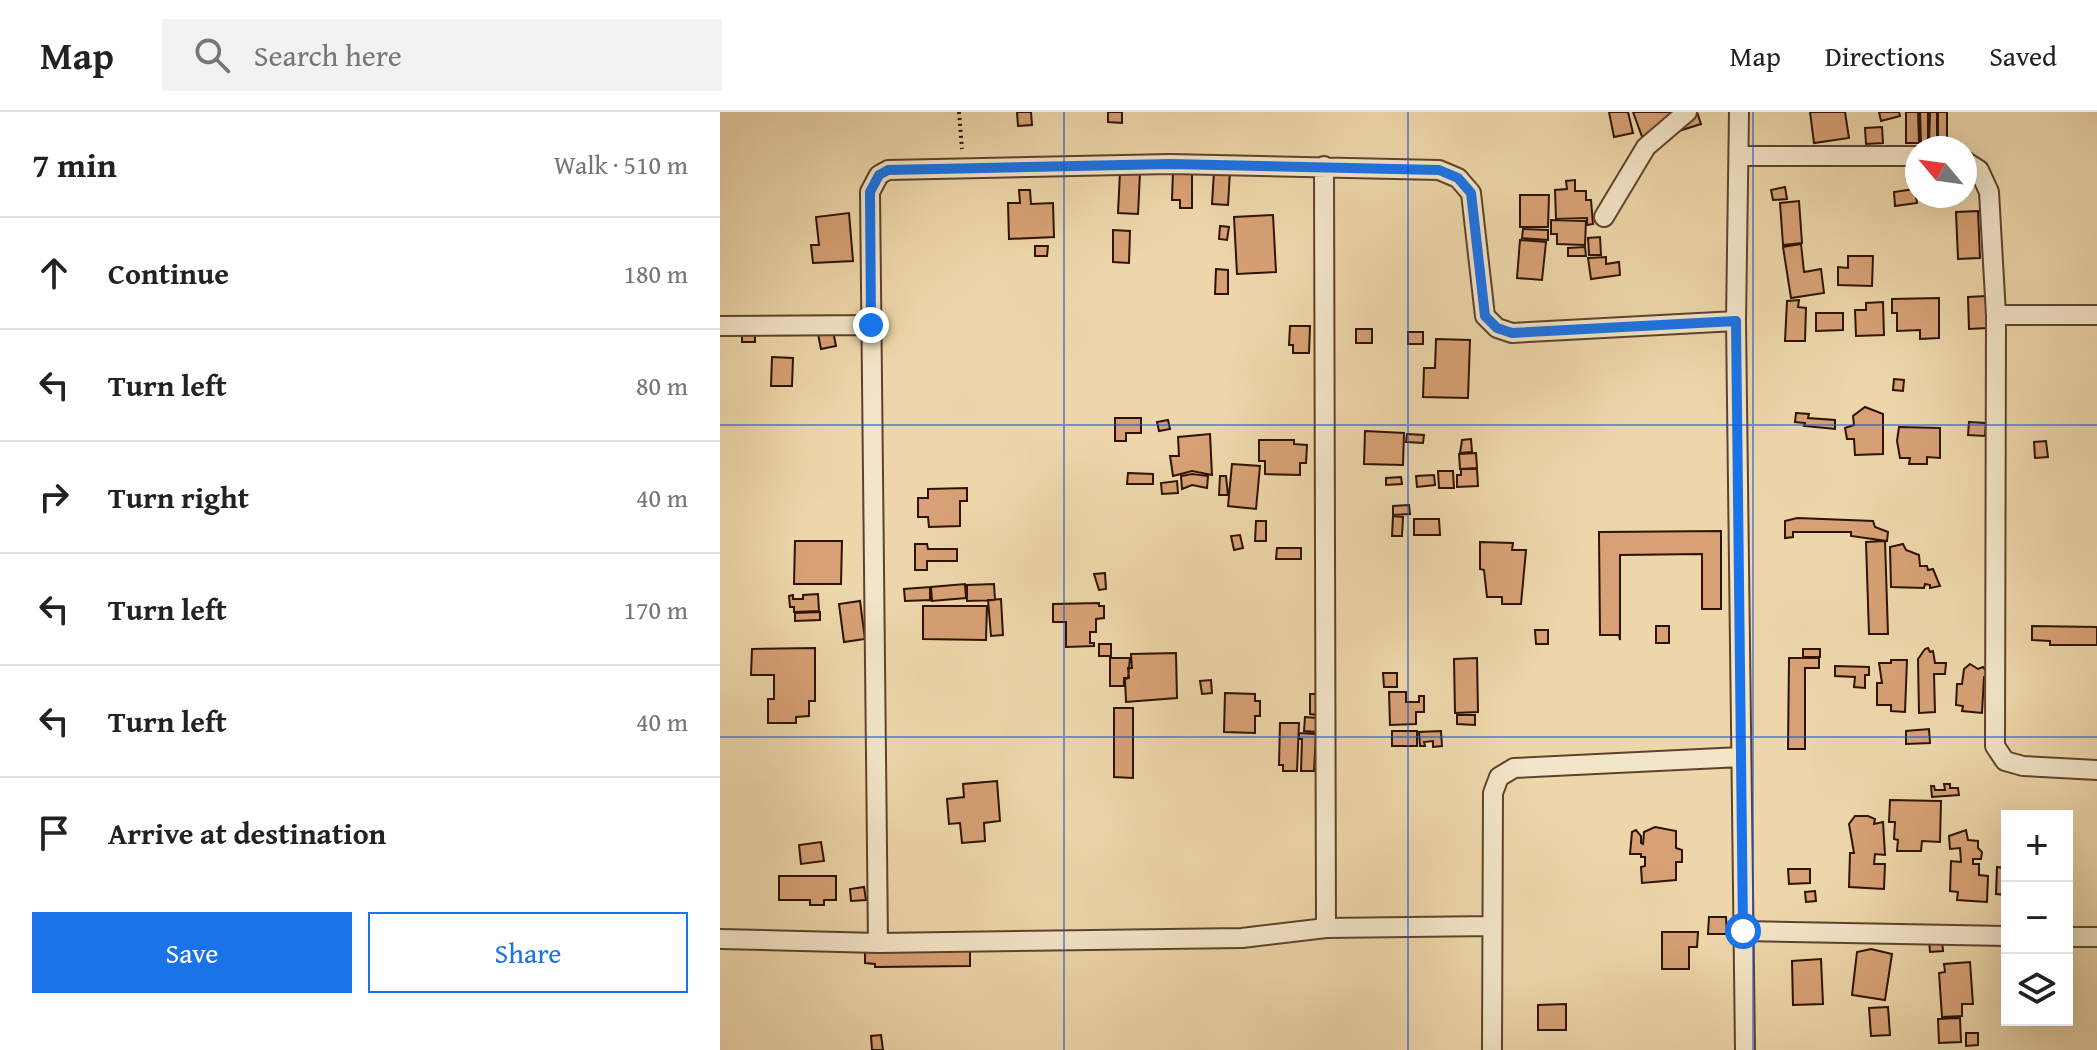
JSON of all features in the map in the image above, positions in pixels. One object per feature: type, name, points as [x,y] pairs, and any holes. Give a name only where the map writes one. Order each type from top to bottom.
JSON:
[{"type":"street","points":[[1604,217],[1646,147],[1687,112]]},
{"type":"street","points":[[1739,112],[1736,321],[1745,1050]]},
{"type":"street","points":[[1739,156],[1905,156]]},
{"type":"street","points":[[878,943],[870,192],[879,175],[888,170],[1170,164],[1439,170],[1458,178],[1471,193],[1485,316],[1497,328],[1512,333],[1736,321]]},
{"type":"street","points":[[1324,166],[1326,928]]},
{"type":"street","points":[[1977,169],[1989,192],[1996,315],[1995,746],[2005,761],[2023,766],[2097,770]]},
{"type":"street","points":[[1996,315],[2097,315]]},
{"type":"street","points":[[720,326],[871,325]]},
{"type":"street","points":[[1492,1050],[1493,793],[1499,777],[1514,768],[1741,757]]},
{"type":"street","points":[[720,939],[878,943],[1242,938],[1326,928],[1492,926]]},
{"type":"street","points":[[1743,931],[2001,936]]},
{"type":"street","points":[[2073,937],[2097,937]]},
{"type":"path","points":[[959,112],[963,168]]},
{"type":"building","points":[[1017,112],[1031,112],[1032,125],[1018,126]]},
{"type":"building","points":[[1108,112],[1122,112],[1122,123],[1108,122]]},
{"type":"building","points":[[1609,112],[1628,112],[1633,133],[1614,137]]},
{"type":"building","points":[[1633,112],[1697,112],[1701,124],[1644,142]]},
{"type":"building","points":[[1810,112],[1845,112],[1849,138],[1814,143]]},
{"type":"building","points":[[1879,112],[1899,112],[1900,116],[1881,121]]},
{"type":"building","points":[[1906,112],[1918,112],[1919,136],[1906,136]]},
{"type":"building","points":[[1920,112],[1928,112],[1928,136],[1921,136]]},
{"type":"building","points":[[1930,112],[1937,112],[1937,136],[1929,136]]},
{"type":"building","points":[[1938,112],[1947,112],[1947,136],[1938,136]]},
{"type":"building","points":[[1882,127],[1883,143],[1866,144],[1865,128]]},
{"type":"building","points":[[1173,171],[1192,172],[1192,208],[1180,208],[1180,200],[1172,200]]},
{"type":"building","points":[[1214,171],[1230,171],[1228,205],[1212,204]]},
{"type":"building","points":[[1120,172],[1140,173],[1138,214],[1118,213]]},
{"type":"building","points":[[1575,180],[1575,191],[1586,191],[1586,200],[1591,200],[1593,224],[1587,225],[1587,218],[1556,219],[1555,190],[1567,189],[1566,181]]},
{"type":"building","points":[[1785,187],[1787,199],[1773,200],[1771,190]]},
{"type":"building","points":[[1019,190],[1030,190],[1031,204],[1053,203],[1054,237],[1009,239],[1008,203],[1020,203]]},
{"type":"building","points":[[1905,190],[1905,205],[1895,206],[1894,192]]},
{"type":"building","points":[[1520,195],[1549,195],[1548,227],[1520,227]]},
{"type":"building","points":[[1799,201],[1802,243],[1783,245],[1780,203]]},
{"type":"building","points":[[1978,211],[1980,258],[1958,259],[1956,212]]},
{"type":"building","points":[[849,213],[853,261],[813,263],[811,245],[819,245],[816,217]]},
{"type":"building","points":[[1273,215],[1276,272],[1237,274],[1234,217]]},
{"type":"building","points":[[1551,220],[1586,221],[1585,245],[1557,244],[1557,234],[1551,234]]},
{"type":"building","points":[[1220,226],[1229,227],[1227,240],[1219,239]]},
{"type":"building","points":[[1523,229],[1548,230],[1548,240],[1522,238]]},
{"type":"building","points":[[1113,230],[1130,231],[1129,263],[1113,262]]},
{"type":"building","points":[[1600,237],[1601,255],[1589,255],[1588,238]]},
{"type":"building","points":[[1520,240],[1546,242],[1542,280],[1517,278]]},
{"type":"building","points":[[1801,244],[1804,272],[1821,269],[1824,293],[1791,298],[1783,247]]},
{"type":"building","points":[[1035,246],[1048,246],[1047,256],[1035,256]]},
{"type":"building","points":[[1585,247],[1586,256],[1568,256],[1568,248]]},
{"type":"building","points":[[1848,256],[1873,256],[1872,286],[1838,285],[1838,267],[1848,268]]},
{"type":"building","points":[[1606,257],[1606,264],[1619,262],[1620,275],[1591,279],[1588,258]]},
{"type":"building","points":[[1216,269],[1228,270],[1228,294],[1215,294]]},
{"type":"building","points":[[1986,296],[1987,328],[1969,329],[1968,297]]},
{"type":"building","points":[[1939,298],[1939,338],[1920,339],[1920,330],[1897,331],[1897,313],[1892,313],[1892,299]]},
{"type":"building","points":[[1799,300],[1798,307],[1806,308],[1805,341],[1785,341],[1787,301]]},
{"type":"building","points":[[1883,302],[1884,335],[1856,336],[1855,310],[1866,310],[1866,303]]},
{"type":"building","points":[[1816,313],[1843,313],[1843,330],[1816,331]]},
{"type":"building","points":[[1290,326],[1310,326],[1309,353],[1293,353],[1293,345],[1289,345]]},
{"type":"building","points":[[1356,329],[1372,329],[1372,343],[1356,343]]},
{"type":"building","points":[[742,330],[755,330],[755,342],[742,342]]},
{"type":"building","points":[[833,331],[836,346],[821,349],[818,334]]},
{"type":"building","points":[[1408,332],[1423,332],[1423,344],[1408,344]]},
{"type":"building","points":[[1436,339],[1470,340],[1468,398],[1423,397],[1424,368],[1435,368]]},
{"type":"building","points":[[772,357],[793,358],[792,386],[771,386]]},
{"type":"building","points":[[1894,379],[1904,380],[1903,391],[1893,390]]},
{"type":"building","points":[[1865,407],[1883,414],[1883,454],[1855,455],[1854,439],[1847,439],[1845,428],[1854,425],[1853,416]]},
{"type":"building","points":[[1796,413],[1809,414],[1808,418],[1835,420],[1835,429],[1804,426],[1805,423],[1795,422]]},
{"type":"building","points":[[1115,418],[1141,418],[1141,433],[1126,433],[1126,441],[1115,441]]},
{"type":"building","points":[[1168,420],[1170,429],[1159,431],[1157,422]]},
{"type":"building","points":[[1969,422],[1986,423],[1985,436],[1968,435]]},
{"type":"building","points":[[1899,427],[1940,428],[1940,458],[1927,457],[1927,464],[1909,464],[1910,458],[1900,458],[1897,441]]},
{"type":"building","points":[[1365,431],[1404,433],[1403,465],[1364,464]]},
{"type":"building","points":[[1210,434],[1212,475],[1192,471],[1173,476],[1170,456],[1179,456],[1178,437]]},
{"type":"building","points":[[1407,434],[1424,435],[1423,443],[1406,442]]},
{"type":"building","points":[[1471,439],[1472,452],[1460,453],[1462,440]]},
{"type":"building","points":[[1259,440],[1294,440],[1294,444],[1307,445],[1306,463],[1300,463],[1300,475],[1265,474],[1265,461],[1259,461]]},
{"type":"building","points":[[2046,441],[2048,457],[2035,458],[2034,442]]},
{"type":"building","points":[[1476,453],[1477,468],[1460,469],[1459,454]]},
{"type":"building","points":[[1232,464],[1260,466],[1256,509],[1228,506]]},
{"type":"building","points":[[1461,469],[1477,469],[1478,486],[1457,487],[1457,475],[1461,475]]},
{"type":"building","points":[[1438,471],[1453,471],[1454,488],[1439,488]]},
{"type":"building","points":[[1128,473],[1153,474],[1153,484],[1127,484]]},
{"type":"building","points":[[1434,475],[1435,485],[1417,487],[1416,476]]},
{"type":"building","points":[[1181,476],[1208,476],[1207,488],[1192,485],[1182,489]]},
{"type":"building","points":[[1220,476],[1226,476],[1228,495],[1219,495]]},
{"type":"building","points":[[1401,477],[1402,484],[1386,485],[1386,478]]},
{"type":"building","points":[[1177,481],[1178,493],[1162,494],[1161,483]]},
{"type":"building","points":[[967,488],[967,501],[960,501],[960,526],[929,527],[928,517],[918,517],[918,498],[928,498],[928,489]]},
{"type":"building","points":[[1409,505],[1410,514],[1393,515],[1393,506]]},
{"type":"building","points":[[1393,516],[1403,517],[1402,536],[1392,536]]},
{"type":"building","points":[[1797,518],[1873,521],[1875,527],[1888,532],[1887,541],[1851,536],[1851,532],[1793,532],[1793,537],[1785,538],[1785,521]]},
{"type":"building","points":[[1414,519],[1439,519],[1440,535],[1414,535]]},
{"type":"building","points":[[1256,521],[1266,521],[1266,541],[1255,541]]},
{"type":"building","points":[[1721,531],[1721,609],[1702,609],[1702,554],[1620,555],[1620,640],[1619,635],[1600,635],[1599,532]]},
{"type":"building","points":[[1240,535],[1243,548],[1234,550],[1231,536]]},
{"type":"building","points":[[795,541],[842,541],[841,584],[794,584]]},
{"type":"building","points":[[1885,541],[1888,634],[1869,634],[1866,542]]},
{"type":"building","points":[[1480,542],[1513,543],[1512,550],[1526,550],[1521,604],[1502,604],[1502,597],[1487,597],[1484,570],[1480,569]]},
{"type":"building","points":[[915,544],[927,544],[928,549],[957,549],[957,561],[927,561],[927,570],[915,570]]},
{"type":"building","points":[[1903,544],[1906,550],[1919,555],[1920,566],[1933,569],[1940,586],[1891,587],[1890,547]]},
{"type":"building","points":[[1277,548],[1301,548],[1301,559],[1276,559]]},
{"type":"building","points":[[1105,573],[1106,589],[1099,590],[1094,574]]},
{"type":"building","points":[[965,584],[966,598],[932,601],[931,587]]},
{"type":"building","points":[[994,584],[995,600],[967,601],[967,585]]},
{"type":"building","points":[[930,587],[930,600],[905,601],[904,589]]},
{"type":"building","points":[[818,594],[819,611],[794,612],[794,607],[790,607],[789,596],[803,599],[803,595]]},
{"type":"building","points":[[1001,599],[1003,635],[991,636],[988,600]]},
{"type":"building","points":[[860,601],[865,639],[844,642],[839,604]]},
{"type":"building","points":[[1099,603],[1099,606],[1104,606],[1104,618],[1096,619],[1096,632],[1090,632],[1090,643],[1094,646],[1066,647],[1066,622],[1053,622],[1053,604]]},
{"type":"building","points":[[923,606],[987,606],[986,640],[923,639]]},
{"type":"building","points":[[820,612],[820,620],[795,621],[795,613]]},
{"type":"building","points":[[1656,626],[1669,626],[1669,643],[1656,643]]},
{"type":"building","points":[[2032,626],[2097,627],[2097,645],[2050,645],[2050,641],[2032,640]]},
{"type":"building","points":[[1535,630],[1548,630],[1548,644],[1536,644]]},
{"type":"building","points":[[1099,644],[1111,644],[1111,656],[1099,656]]},
{"type":"building","points":[[815,648],[815,701],[809,701],[809,716],[796,717],[796,723],[768,723],[768,699],[774,699],[774,675],[751,675],[752,649]]},
{"type":"building","points":[[1928,648],[1930,652],[1933,651],[1935,663],[1946,663],[1945,674],[1934,674],[1935,712],[1919,713],[1918,659]]},
{"type":"building","points":[[1803,649],[1820,649],[1820,657],[1803,657]]},
{"type":"building","points":[[1176,653],[1177,698],[1126,702],[1125,679],[1129,678],[1128,668],[1132,668],[1131,654]]},
{"type":"building","points":[[1110,658],[1130,658],[1124,686],[1110,686]]},
{"type":"building","points":[[1477,658],[1478,712],[1455,713],[1454,659]]},
{"type":"building","points":[[1789,658],[1819,658],[1819,668],[1805,668],[1805,749],[1788,749]]},
{"type":"building","points":[[1891,660],[1907,660],[1905,712],[1891,711],[1891,705],[1877,705],[1877,683],[1882,683],[1879,663],[1891,663]]},
{"type":"building","points":[[1970,664],[1978,669],[1983,667],[1991,676],[1984,677],[1982,713],[1962,711],[1963,706],[1956,705],[1957,684],[1962,684],[1964,669]]},
{"type":"building","points":[[1835,666],[1869,667],[1869,675],[1865,675],[1865,688],[1854,687],[1855,677],[1835,676]]},
{"type":"building","points":[[1383,673],[1397,673],[1397,687],[1384,687]]},
{"type":"building","points":[[1211,680],[1212,693],[1202,694],[1200,681]]},
{"type":"building","points":[[1389,692],[1406,692],[1406,702],[1419,702],[1419,696],[1424,696],[1424,712],[1416,712],[1416,724],[1390,725]]},
{"type":"building","points":[[1225,693],[1255,694],[1255,701],[1260,701],[1260,716],[1255,716],[1255,733],[1224,732]]},
{"type":"building","points":[[1310,694],[1319,694],[1318,715],[1310,714]]},
{"type":"building","points":[[1114,708],[1133,708],[1133,778],[1114,777]]},
{"type":"building","points":[[1457,715],[1475,715],[1475,725],[1457,724]]},
{"type":"building","points":[[1305,717],[1317,718],[1317,732],[1304,731]]},
{"type":"building","points":[[1280,723],[1299,723],[1297,771],[1283,771],[1283,765],[1279,765]]},
{"type":"building","points":[[1929,729],[1930,743],[1906,744],[1906,731]]},
{"type":"building","points":[[1392,731],[1417,731],[1417,746],[1392,746]]},
{"type":"building","points":[[1441,731],[1442,746],[1433,747],[1433,741],[1420,746],[1419,732]]},
{"type":"building","points":[[1299,733],[1316,734],[1314,771],[1301,771],[1302,739],[1299,739]]},
{"type":"building","points":[[997,781],[1000,821],[984,823],[985,841],[962,843],[960,823],[949,824],[947,799],[964,797],[963,784]]},
{"type":"building","points":[[1944,784],[1958,788],[1959,795],[1932,797],[1931,786],[1935,790],[1945,790]]},
{"type":"building","points":[[1890,800],[1941,801],[1940,842],[1922,841],[1921,851],[1897,851],[1895,822],[1889,822]]},
{"type":"building","points":[[1855,816],[1868,816],[1875,819],[1874,824],[1883,822],[1885,855],[1875,854],[1874,864],[1885,864],[1884,889],[1849,887],[1850,853],[1854,853],[1849,824]]},
{"type":"building","points":[[1655,827],[1676,831],[1676,848],[1682,850],[1682,862],[1676,862],[1676,880],[1642,883],[1641,867],[1645,866],[1645,857],[1630,854],[1632,832],[1636,830],[1643,844],[1644,832]]},
{"type":"building","points":[[1966,830],[1968,840],[1978,841],[1982,852],[1981,859],[1973,859],[1973,864],[1979,864],[1979,875],[1988,876],[1987,902],[1957,900],[1958,892],[1950,891],[1951,861],[1961,862],[1960,848],[1950,849],[1949,836]]},
{"type":"building","points":[[821,842],[824,861],[801,864],[799,845]]},
{"type":"building","points":[[1997,867],[2001,868],[2001,894],[1996,894]]},
{"type":"building","points":[[1788,869],[1810,869],[1810,883],[1789,884]]},
{"type":"building","points":[[779,876],[836,876],[836,900],[824,900],[824,905],[810,905],[810,900],[779,900]]},
{"type":"building","points":[[864,887],[866,900],[851,901],[850,889]]},
{"type":"building","points":[[1815,891],[1816,901],[1806,902],[1805,892]]},
{"type":"building","points":[[1709,917],[1726,917],[1727,934],[1708,934]]},
{"type":"building","points":[[1662,932],[1698,932],[1697,947],[1689,947],[1689,969],[1662,969]]},
{"type":"building","points":[[1929,940],[1942,940],[1943,951],[1930,952]]},
{"type":"building","points":[[865,945],[970,946],[970,966],[875,967],[875,964],[865,963]]},
{"type":"building","points":[[1871,949],[1892,954],[1885,1000],[1852,995],[1857,952]]},
{"type":"building","points":[[1821,959],[1823,1004],[1793,1005],[1792,961]]},
{"type":"building","points":[[1970,962],[1973,1004],[1962,1004],[1962,1016],[1942,1017],[1939,973],[1945,972],[1944,964]]},
{"type":"building","points":[[1566,1004],[1566,1030],[1538,1030],[1538,1005]]},
{"type":"building","points":[[1888,1007],[1890,1035],[1871,1036],[1869,1008]]},
{"type":"building","points":[[1960,1018],[1961,1042],[1939,1043],[1938,1019]]},
{"type":"building","points":[[1966,1033],[1978,1033],[1978,1045],[1966,1046]]},
{"type":"building","points":[[881,1035],[883,1050],[872,1050],[871,1036]]},
{"type":"route","points":[[871,325],[870,192],[879,175],[888,170],[1170,164],[1439,170],[1458,178],[1471,193],[1485,316],[1497,328],[1512,333],[1736,321],[1743,931]]}]
